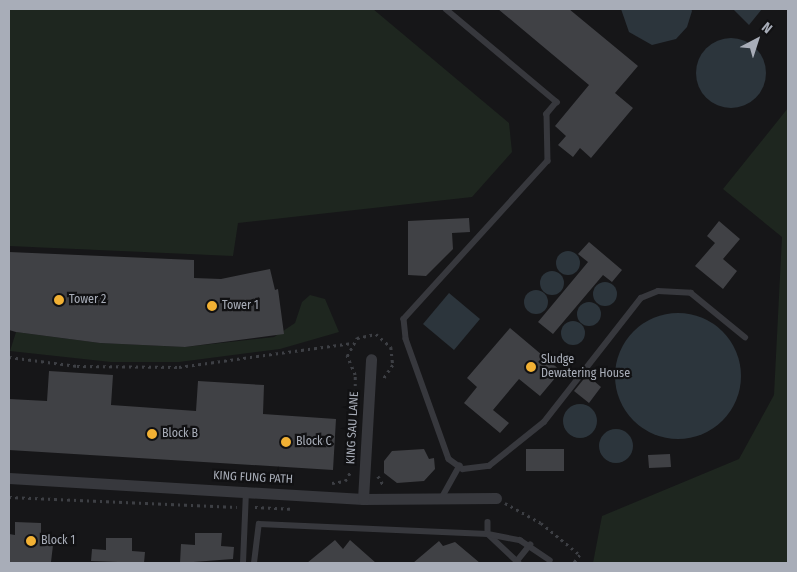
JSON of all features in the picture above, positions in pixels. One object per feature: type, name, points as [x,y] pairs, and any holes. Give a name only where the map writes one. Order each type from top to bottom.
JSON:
[{"type":"street","name":"KING SAU LANE","points":[[363,499],[371,359]]},
{"type":"street","name":"KING FUNG PATH","points":[[9,478],[363,499],[496,498]]},
{"type":"lane","points":[[446,9],[557,102],[547,114],[548,161],[404,319],[406,339],[450,459],[459,466],[489,466],[544,422],[641,298],[658,291],[691,293],[745,337]]},
{"type":"lane","points":[[441,498],[459,466]]},
{"type":"lane","points":[[243,563],[246,492]]},
{"type":"lane","points":[[488,522],[488,534],[518,562],[530,545]]},
{"type":"lane","points":[[254,563],[259,524],[488,534],[530,545],[550,560]]},
{"type":"path","points":[[9,357],[77,366],[179,367],[352,343],[364,335],[376,334],[391,347],[393,365],[380,387]]},
{"type":"path","points":[[352,343],[347,360],[355,375],[354,402]]},
{"type":"path","points":[[322,483],[345,481],[352,466]]},
{"type":"path","points":[[374,470],[383,485],[392,489]]},
{"type":"path","points":[[496,498],[542,523],[580,555],[574,563]]},
{"type":"shaded area","points":[[9,9],[373,9],[509,123],[512,152],[472,197],[238,223],[233,256],[9,246]]},
{"type":"shaded area","points":[[621,9],[691,9],[692,11],[687,27],[676,39],[652,45],[629,32]]},
{"type":"shaded area","points":[[733,9],[762,9],[749,25]]},
{"type":"shaded area","points":[[731,38],[744,41],[756,48],[763,60],[766,73],[763,86],[756,98],[744,105],[731,108],[718,105],[706,98],[699,86],[696,73],[699,60],[706,48],[718,41]]},
{"type":"shaded area","points":[[788,108],[788,563],[593,563],[602,516],[739,459],[774,395],[782,237],[723,189]]},
{"type":"shaded area","points":[[568,251],[576,255],[580,263],[576,271],[568,275],[560,271],[556,263],[560,255]]},
{"type":"shaded area","points":[[552,271],[560,275],[564,283],[560,291],[552,295],[544,291],[540,283],[544,275]]},
{"type":"shaded area","points":[[605,282],[613,286],[617,294],[613,302],[605,306],[597,302],[593,294],[597,286]]},
{"type":"shaded area","points":[[536,290],[544,294],[548,302],[544,310],[536,314],[528,310],[524,302],[528,294]]},
{"type":"shaded area","points":[[449,293],[480,319],[454,350],[423,324]]},
{"type":"shaded area","points":[[310,295],[325,299],[339,332],[280,349],[179,362],[111,362],[10,351],[16,332],[100,343],[185,347],[274,337],[295,323],[302,302]]},
{"type":"shaded area","points":[[589,302],[597,306],[601,314],[597,322],[589,326],[581,322],[577,314],[581,306]]},
{"type":"shaded area","points":[[678,313],[702,318],[722,332],[736,352],[741,376],[736,400],[722,420],[702,434],[678,439],[654,434],[634,420],[620,400],[615,376],[620,352],[634,332],[654,318]]},
{"type":"shaded area","points":[[573,321],[581,325],[585,333],[581,341],[573,345],[565,341],[561,333],[565,325]]},
{"type":"shaded area","points":[[580,404],[592,409],[597,421],[592,433],[580,438],[568,433],[563,421],[568,409]]},
{"type":"shaded area","points":[[616,429],[628,434],[633,446],[628,458],[616,463],[604,458],[599,446],[604,434]]},
{"type":"building","points":[[498,9],[569,9],[638,66],[615,93],[633,108],[591,158],[580,148],[573,157],[558,145],[566,136],[555,126],[589,85]]},
{"type":"building","points":[[469,218],[470,232],[452,233],[453,249],[426,276],[408,275],[408,221]]},
{"type":"building","points":[[719,221],[740,239],[723,259],[737,271],[723,289],[695,266],[715,243],[707,236]]},
{"type":"building","points":[[589,242],[622,270],[612,282],[603,275],[553,334],[538,322],[588,262],[578,254]]},
{"type":"building","points":[[9,252],[194,260],[194,278],[221,279],[270,269],[275,290],[278,289],[284,334],[185,347],[100,343],[9,330]]},
{"type":"building","name":"Sludge Dewatering House","points":[[510,328],[561,371],[540,396],[519,379],[493,410],[509,423],[500,433],[464,403],[477,387],[467,378]]},
{"type":"building","points":[[49,371],[113,375],[111,405],[196,411],[198,381],[264,385],[263,414],[336,419],[333,470],[9,450],[9,399],[47,401]]},
{"type":"building","points":[[587,375],[601,387],[589,403],[574,391]]},
{"type":"building","points":[[424,449],[429,459],[434,458],[435,469],[424,481],[397,483],[384,473],[384,461],[392,451]]},
{"type":"building","points":[[526,449],[564,449],[564,471],[526,471]]},
{"type":"building","points":[[670,454],[671,467],[649,468],[648,455]]},
{"type":"building","name":"Block 1","points":[[15,522],[41,523],[41,536],[54,537],[51,562],[9,563],[9,534],[15,535]]},
{"type":"building","points":[[195,533],[222,533],[221,546],[234,547],[233,559],[180,563],[181,544],[195,545]]},
{"type":"building","points":[[106,538],[132,538],[132,551],[145,552],[144,563],[91,561],[92,549],[106,550]]},
{"type":"building","points":[[335,540],[343,549],[350,540],[376,563],[307,563]]},
{"type":"building","points":[[439,541],[443,546],[455,542],[480,563],[413,563]]},
{"type":"place","name":"Tower 2","points":[[59,300]]},
{"type":"place","name":"Tower 1","points":[[212,306]]},
{"type":"place","name":"Sludge Dewatering House","points":[[531,367]]},
{"type":"place","name":"Block B","points":[[152,434]]},
{"type":"place","name":"Block C","points":[[286,442]]},
{"type":"place","name":"Block 1","points":[[31,541]]}]
